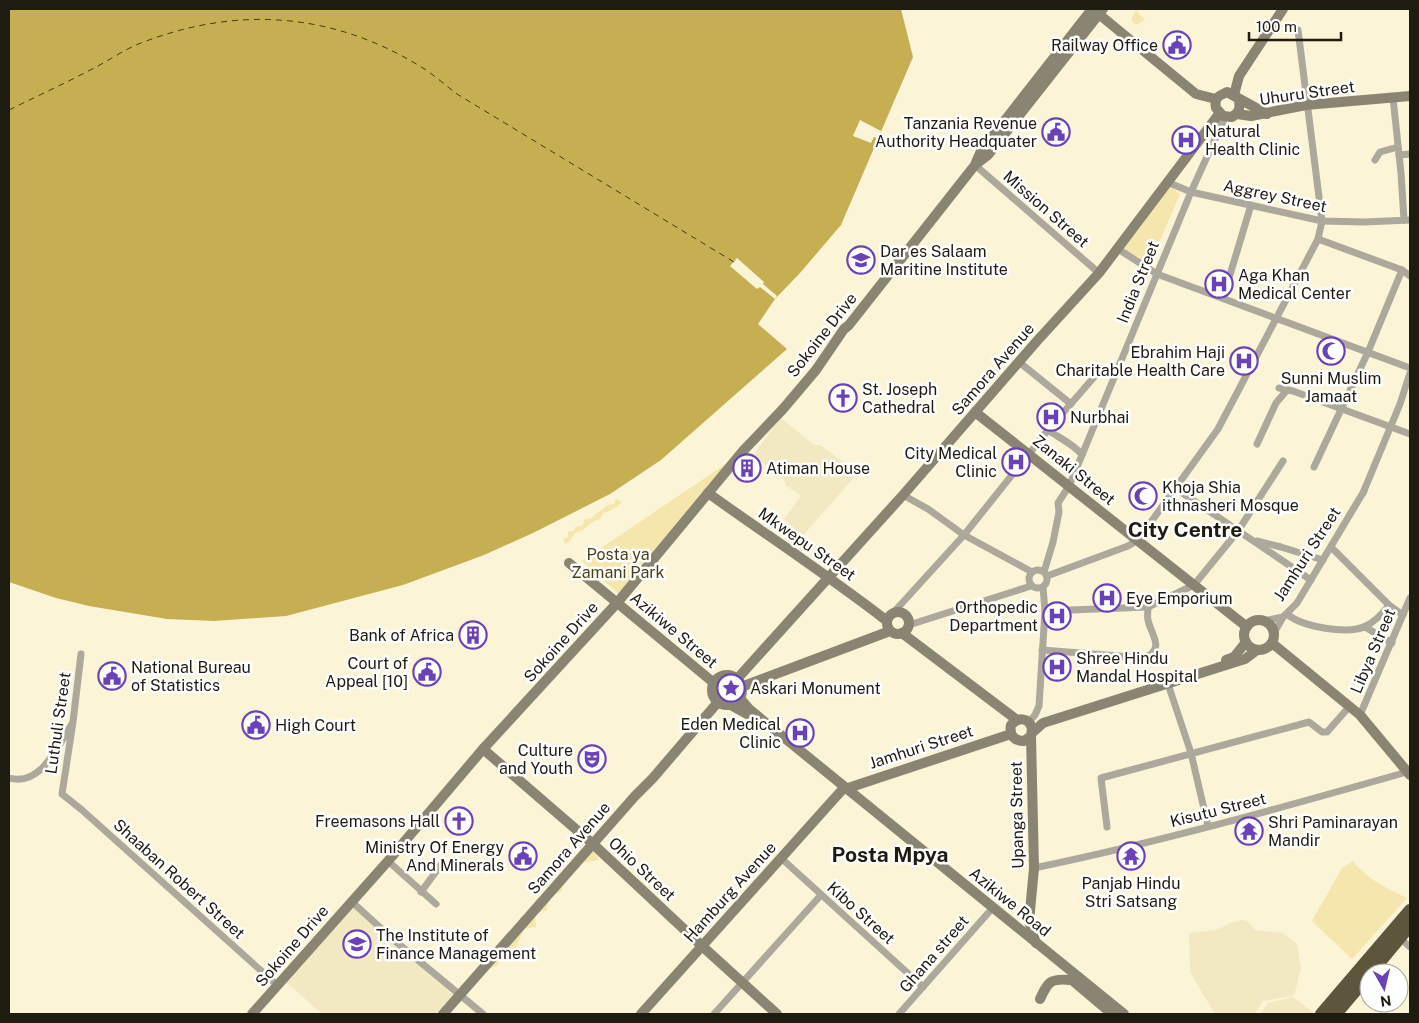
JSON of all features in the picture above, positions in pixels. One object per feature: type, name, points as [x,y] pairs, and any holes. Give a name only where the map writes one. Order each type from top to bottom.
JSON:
[{"type":"highway","points":[[1321,1014],[1410,910]]},
{"type":"highway","points":[[1379,963],[1410,926]]},
{"type":"highway","points":[[1336,1014],[1359,987]]},
{"type":"street","points":[[1216,99],[1216,108],[1222,115],[1232,117],[1237,114],[1240,108],[1233,96],[1239,76],[1283,9]]},
{"type":"street","points":[[1096,10],[1196,94],[1216,99],[1218,96],[1233,96],[1267,114]]},
{"type":"street","name":"Sokoine Drive","points":[[252,1014],[388,860],[482,749],[617,603],[743,451],[764,430],[816,370],[844,328],[849,325],[975,165],[988,155],[1096,10]]},
{"type":"street","points":[[1045,574],[1128,546],[1138,540],[1217,432],[1318,239],[1322,221],[1298,30]]},
{"type":"street","name":"Uhuru Street","points":[[1237,114],[1251,116],[1306,105],[1410,96]]},
{"type":"street","points":[[1393,98],[1407,220]]},
{"type":"street","name":"Samora Avenue","points":[[739,688],[829,576],[1099,273],[1167,182],[1222,115]]},
{"type":"street","name":"India Street","points":[[1045,574],[1059,512],[1058,503],[1082,455],[1222,115]]},
{"type":"street","points":[[1376,160],[1380,152],[1398,151],[1410,154]]},
{"type":"street","name":"Mission Street","points":[[975,165],[1099,273]]},
{"type":"street","name":"Aggrey Street","points":[[1167,182],[1191,192],[1322,221],[1407,220]]},
{"type":"street","points":[[1223,298],[1251,205]]},
{"type":"street","points":[[1318,239],[1402,270],[1410,276]]},
{"type":"street","points":[[1118,249],[1157,274],[1410,368]]},
{"type":"street","points":[[1314,467],[1368,352],[1402,270]]},
{"type":"street","points":[[1019,362],[1071,404]]},
{"type":"street","name":"Jamhuri Street","points":[[1273,638],[1285,615],[1297,603],[1363,493],[1392,426],[1410,373]]},
{"type":"street","points":[[739,688],[733,676],[723,676],[714,683],[713,694],[718,702],[729,704],[739,688],[890,632],[887,626],[890,617],[964,535],[1048,430],[1095,376]]},
{"type":"street","points":[[1279,388],[1392,426],[1410,434]]},
{"type":"street","points":[[1257,444],[1276,403],[1287,390]]},
{"type":"street","name":"Zanaki Street","points":[[975,412],[1247,627]]},
{"type":"street","points":[[1048,430],[1067,444],[1077,448],[1082,455]]},
{"type":"street","points":[[1045,611],[1148,607],[1194,585],[1238,531],[1282,461]]},
{"type":"street","points":[[1175,488],[1311,580]]},
{"type":"street","name":"Mkwepu Street","points":[[708,493],[794,555],[890,617],[904,614],[908,619],[906,629]]},
{"type":"street","points":[[903,495],[928,509],[964,535],[1032,572],[1039,570],[1045,574],[1047,581],[1043,587],[1045,611],[1039,706],[1029,731]]},
{"type":"street","points":[[1251,540],[1323,560]]},
{"type":"street","points":[[1331,547],[1389,605],[1403,615]]},
{"type":"street","name":"Azikiwe Street","points":[[569,563],[714,683]]},
{"type":"street","points":[[1031,586],[1029,581],[1032,572]]},
{"type":"street","points":[[906,629],[1031,586],[1043,587]]},
{"type":"street","name":"Libya Street","points":[[1360,715],[1410,598]]},
{"type":"street","points":[[1273,638],[1266,649],[1257,650],[1250,648],[1244,633],[1247,627],[1254,621],[1263,621],[1285,615],[1300,622],[1321,627],[1356,629],[1365,627],[1382,614],[1389,605]]},
{"type":"street","points":[[1042,650],[1135,658],[1148,657],[1156,647],[1156,642],[1147,618],[1148,607]]},
{"type":"street","points":[[1263,621],[1270,625],[1273,638],[1360,715],[1409,774]]},
{"type":"street","points":[[1365,627],[1392,643]]},
{"type":"street","name":"Mkwepu Street","points":[[890,632],[896,634],[906,629]]},
{"type":"street","name":"Mkwepu Street","points":[[906,629],[1017,720]]},
{"type":"street","points":[[1167,682],[1234,658],[1246,642]]},
{"type":"street","points":[[1029,731],[1024,719],[1017,720],[1011,725],[1011,734],[1014,739],[1029,731],[1041,719],[1245,659],[1257,650]]},
{"type":"street","name":"Luthuli Street","points":[[62,794],[81,654]]},
{"type":"street","points":[[1167,682],[1191,753],[1208,826]]},
{"type":"street","name":"Azikiwe Road","points":[[739,688],[749,709],[989,912],[1124,1014]]},
{"type":"street","name":"Samora Avenue","points":[[443,1014],[718,702]]},
{"type":"street","name":"Azikiwe Road","points":[[729,704],[749,713],[1014,924],[1070,980],[1112,1014]]},
{"type":"street","points":[[1107,827],[1101,778],[1309,722],[1322,732],[1327,732],[1350,707]]},
{"type":"street","points":[[9,778],[18,780],[34,774],[48,760],[73,722]]},
{"type":"street","name":"Upanga Street","points":[[1029,731],[1034,868],[1029,922],[1037,947]]},
{"type":"street","name":"Jamhuri Street","points":[[844,789],[1011,734]]},
{"type":"street","name":"Ohio Street","points":[[482,749],[593,844],[777,1014]]},
{"type":"street","name":"Kisutu Street","points":[[1034,868],[1098,855],[1409,774]]},
{"type":"street","name":"Hamburg Avenue","points":[[641,1014],[844,789]]},
{"type":"street","name":"Shaaban Robert Street","points":[[62,794],[277,985]]},
{"type":"street","name":"Kibo Street","points":[[781,858],[923,988]]},
{"type":"street","points":[[388,860],[436,904]]},
{"type":"street","points":[[421,892],[443,862]]},
{"type":"street","points":[[714,1014],[820,895]]},
{"type":"street","points":[[351,901],[483,1014]]},
{"type":"street","name":"Ghana street","points":[[899,1014],[989,912]]},
{"type":"street","points":[[1014,924],[1023,925],[1029,922]]},
{"type":"street","points":[[1400,938],[1410,947]]},
{"type":"street","points":[[1040,999],[1046,986],[1051,982],[1059,979],[1070,980]]},
{"type":"shaded area","points":[[9,9],[901,9],[913,57],[841,225],[775,299],[758,324],[787,349],[661,460],[610,494],[535,532],[484,555],[403,585],[286,616],[214,621],[167,619],[89,606],[56,598],[9,582]]},
{"type":"shaded area","points":[[781,418],[814,445],[820,445],[858,473],[793,547],[785,539],[788,536],[790,537],[796,530],[784,519],[801,496],[785,485],[785,481],[753,455]]},
{"type":"shaded area","name":"The Institute of Finance Management","points":[[352,906],[453,995],[435,1014],[322,1014],[285,981]]},
{"type":"shaded area","points":[[1242,920],[1247,921],[1255,930],[1283,933],[1297,944],[1301,968],[1296,989],[1293,996],[1263,1001],[1255,1014],[1215,1014],[1190,972],[1189,933],[1216,930]]},
{"type":"shaded area","points":[[1293,997],[1313,1012],[1311,1014],[1260,1014],[1268,1003]]},
{"type":"green space","points":[[1136,10],[1145,20],[1136,25],[1131,20]]},
{"type":"green space","points":[[1169,186],[1180,194],[1149,266],[1122,249]]},
{"type":"green space","name":"Posta ya Zamani Park","points":[[733,459],[620,595],[582,561]]},
{"type":"green space","points":[[616,499],[622,502],[614,509],[603,513],[600,519],[575,533],[568,543],[565,544],[563,539],[568,537],[568,532],[574,531],[575,527],[582,526],[585,519],[592,518],[607,505],[614,504]]},
{"type":"green space","points":[[587,846],[597,850],[598,860],[583,863],[565,883],[561,892],[549,895],[547,910],[535,914],[536,927],[524,929],[516,948],[505,950],[497,966],[482,970],[479,981],[467,985],[465,981],[481,966],[490,953],[502,947],[505,935],[520,926],[520,917],[534,910],[535,900],[548,891]]},
{"type":"green space","points":[[1353,861],[1371,878],[1407,898],[1352,959],[1312,921],[1342,868]]},
{"type":"pier","points":[[860,120],[881,131],[878,138],[874,137],[871,143],[853,136]]},
{"type":"pier","points":[[737,258],[777,296],[775,299],[760,287],[757,289],[730,266]]},
{"type":"ferry route","points":[[9,110],[83,74],[135,45],[177,31],[212,23],[247,20],[282,20],[317,25],[351,34],[385,47],[418,65],[457,94],[734,262]]},
{"type":"place","name":"Railway Office","points":[[1177,45]]},
{"type":"place","name":"Tanzania Revenue Authority Headquater","points":[[1056,132]]},
{"type":"place","name":"Natural Health Clinic","points":[[1186,140]]},
{"type":"place","name":"Dar es Salaam Maritine Institute","points":[[861,260]]},
{"type":"place","name":"Aga Khan Medical Center","points":[[1219,284]]},
{"type":"place","name":"Sunni Muslim Jamaat","points":[[1331,351]]},
{"type":"place","name":"Ebrahim Haji Charitable Health Care","points":[[1244,361]]},
{"type":"place","name":"St. Joseph Cathedral","points":[[843,398]]},
{"type":"place","name":"Nurbhai","points":[[1051,417]]},
{"type":"place","name":"City Medical Clinic","points":[[1016,462]]},
{"type":"place","name":"Atiman House","points":[[747,468]]},
{"type":"place","name":"Khoja Shia ithnasheri Mosque","points":[[1143,496]]},
{"type":"place","name":"Eye Emporium","points":[[1107,598]]},
{"type":"place","name":"Orthopedic Department","points":[[1057,616]]},
{"type":"place","name":"Bank of Africa","points":[[473,635]]},
{"type":"place","name":"Shree Hindu Mandal Hospital","points":[[1057,667]]},
{"type":"place","name":"Court of Appeal [10]","points":[[427,672]]},
{"type":"place","name":"National Bureau of Statistics","points":[[112,676]]},
{"type":"place","name":"Askari Monument","points":[[731,688]]},
{"type":"place","name":"High Court","points":[[256,725]]},
{"type":"place","name":"Eden Medical Clinic","points":[[800,733]]},
{"type":"place","name":"Culture and Youth","points":[[592,759]]},
{"type":"place","name":"Freemasons Hall","points":[[459,821]]},
{"type":"place","name":"Shri Paminarayan Mandir","points":[[1249,831]]},
{"type":"place","name":"Ministry Of Energy And Minerals","points":[[523,856]]},
{"type":"place","name":"Panjab Hindu Stri Satsang","points":[[1131,856]]},
{"type":"place","name":"The Institute of Finance Management","points":[[357,944]]},
{"type":"district","name":"City Centre","points":[[1185,529]]},
{"type":"district","name":"Posta Mpya","points":[[890,854]]}]
